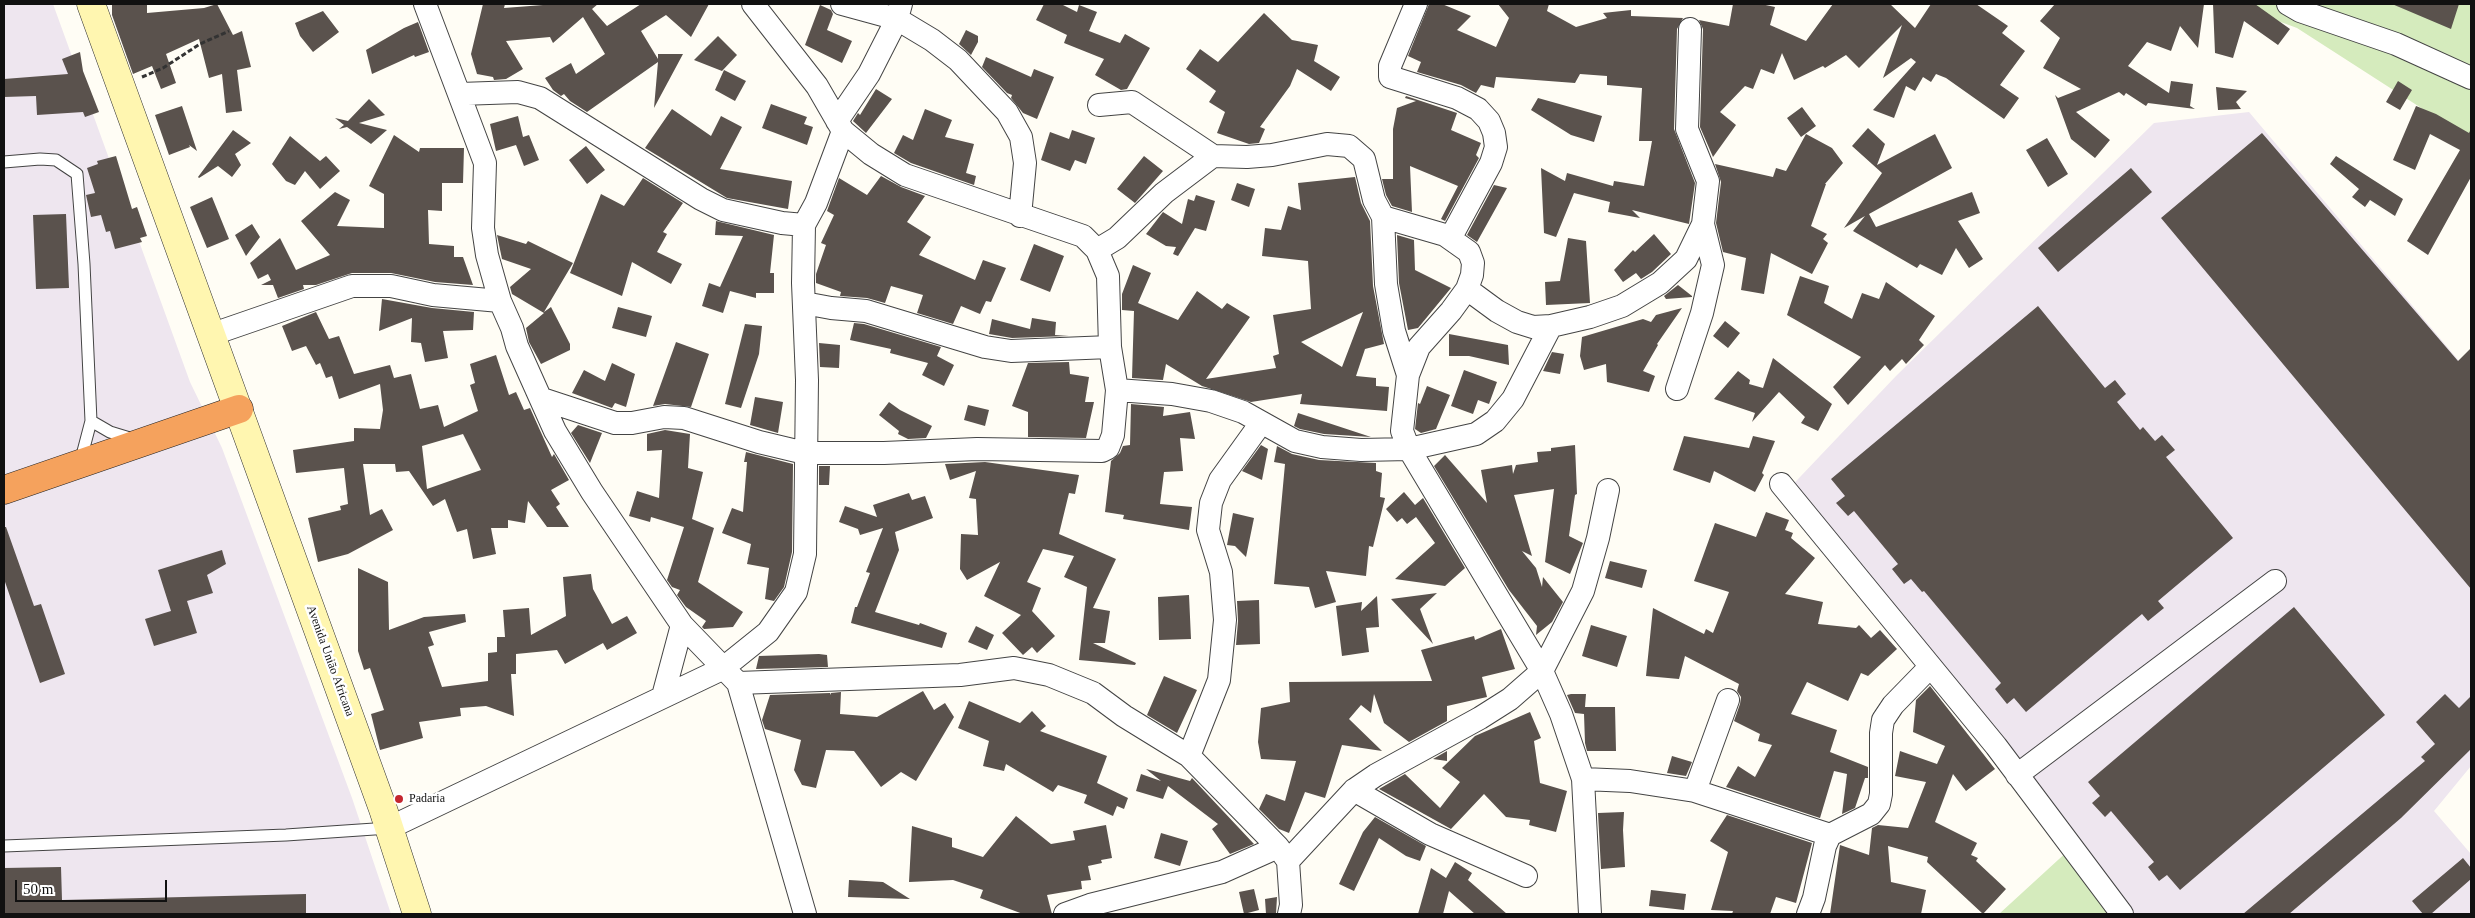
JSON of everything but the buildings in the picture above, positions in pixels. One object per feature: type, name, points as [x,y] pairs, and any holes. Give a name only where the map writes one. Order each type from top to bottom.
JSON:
[{"type":"highway","points":[[4,490],[239,409]]},
{"type":"main road","name":"Avenida União Africana","points":[[91,4],[239,409],[389,828],[417,914]]},
{"type":"street","points":[[425,4],[485,163],[483,228],[500,301],[512,328],[517,346],[555,431],[592,492],[682,626],[730,676],[805,914]]},
{"type":"street","points":[[542,399],[615,423],[632,423],[664,417],[684,418],[759,442],[805,453],[884,454],[977,449],[1102,451],[1108,448],[1114,435],[1117,390],[1110,347],[1108,276],[1097,250],[1083,236],[1055,225],[1020,216],[905,175],[871,154],[840,126],[817,86],[753,4]]},
{"type":"street","points":[[842,4],[899,12],[958,60],[1008,112],[1021,137],[1025,163],[1020,216]]},
{"type":"street","points":[[1416,4],[1390,66],[1390,77],[1457,98],[1478,110],[1489,121],[1494,133],[1496,147],[1491,163],[1451,238]]},
{"type":"street","points":[[2288,4],[2300,11],[2396,44],[2471,78]]},
{"type":"street","points":[[730,676],[768,632],[796,592],[805,554],[807,380],[804,303],[804,225],[816,203],[840,126],[869,74],[899,12]]},
{"type":"street","points":[[1467,289],[1497,311],[1517,322],[1533,327],[1552,326],[1590,317],[1622,306],[1660,283],[1686,259],[1703,224],[1708,181],[1687,129],[1690,29]]},
{"type":"street","points":[[460,94],[518,92],[540,98],[619,146],[682,190],[723,210],[782,223],[804,225]]},
{"type":"street","points":[[1099,104],[1132,102],[1213,156],[1246,157],[1327,144],[1349,146],[1364,159],[1374,200],[1383,217],[1386,284],[1394,331],[1408,375]]},
{"type":"street","points":[[1097,250],[1117,238],[1164,193],[1213,156]]},
{"type":"street","points":[[1383,217],[1451,238],[1470,252],[1473,263],[1472,275],[1467,289],[1451,312],[1419,347],[1408,375],[1402,431],[1409,449],[1542,671],[1561,714],[1583,780],[1590,914]]},
{"type":"street","points":[[1677,389],[1702,313],[1713,266],[1703,224]]},
{"type":"street","points":[[210,334],[352,286],[390,286],[433,295],[500,301]]},
{"type":"street","points":[[804,303],[831,308],[866,311],[985,347],[1011,350],[1110,347]]},
{"type":"street","points":[[1117,390],[1172,394],[1211,401],[1243,412],[1295,442],[1322,448],[1361,450],[1409,449],[1476,434],[1495,421],[1514,400],[1552,326]]},
{"type":"street","points":[[1189,756],[1219,680],[1225,620],[1221,572],[1208,530],[1211,504],[1220,480],[1261,423]]},
{"type":"street","points":[[1781,484],[1996,746],[2122,914]]},
{"type":"street","points":[[1065,914],[1090,905],[1222,872],[1283,854],[1354,790],[1376,775],[1480,718],[1510,699],[1542,671],[1583,591],[1598,538],[1608,490]]},
{"type":"street","points":[[2017,775],[2275,581]]},
{"type":"street","points":[[663,696],[682,626]]},
{"type":"street","points":[[1808,914],[1814,898],[1825,846],[1830,835],[1871,814],[1879,804],[1881,794],[1881,733],[1883,720],[1893,705],[1930,667]]},
{"type":"street","points":[[389,828],[663,696],[730,676],[960,675],[1014,668],[1049,675],[1093,693],[1124,716],[1189,756],[1283,854],[1291,905],[1289,914]]},
{"type":"street","points":[[1695,791],[1728,700]]},
{"type":"street","points":[[1583,780],[1630,781],[1695,791],[1830,835]]},
{"type":"street","points":[[1354,790],[1430,834],[1526,876]]},
{"type":"lane","points":[[4,162],[40,159],[56,160],[77,174],[84,264],[91,421],[80,463]]},
{"type":"lane","points":[[91,421],[120,436],[143,442]]},
{"type":"lane","points":[[4,846],[286,835],[389,828]]},
{"type":"path","points":[[121,87],[163,68],[200,44],[229,31]]},
{"type":"shaded area","points":[[4,4],[53,4],[190,382],[222,448],[352,798],[391,914],[4,914]]},
{"type":"shaded area","points":[[2249,112],[2471,375],[2471,766],[2434,811],[2471,854],[2471,914],[2126,914],[1781,497],[1896,376],[2154,123]]},
{"type":"green space","points":[[2232,4],[2471,4],[2471,140],[2297,28]]},
{"type":"green space","points":[[2070,849],[2127,914],[1999,914]]},
{"type":"place","name":"Padaria","points":[[399,799]]}]
